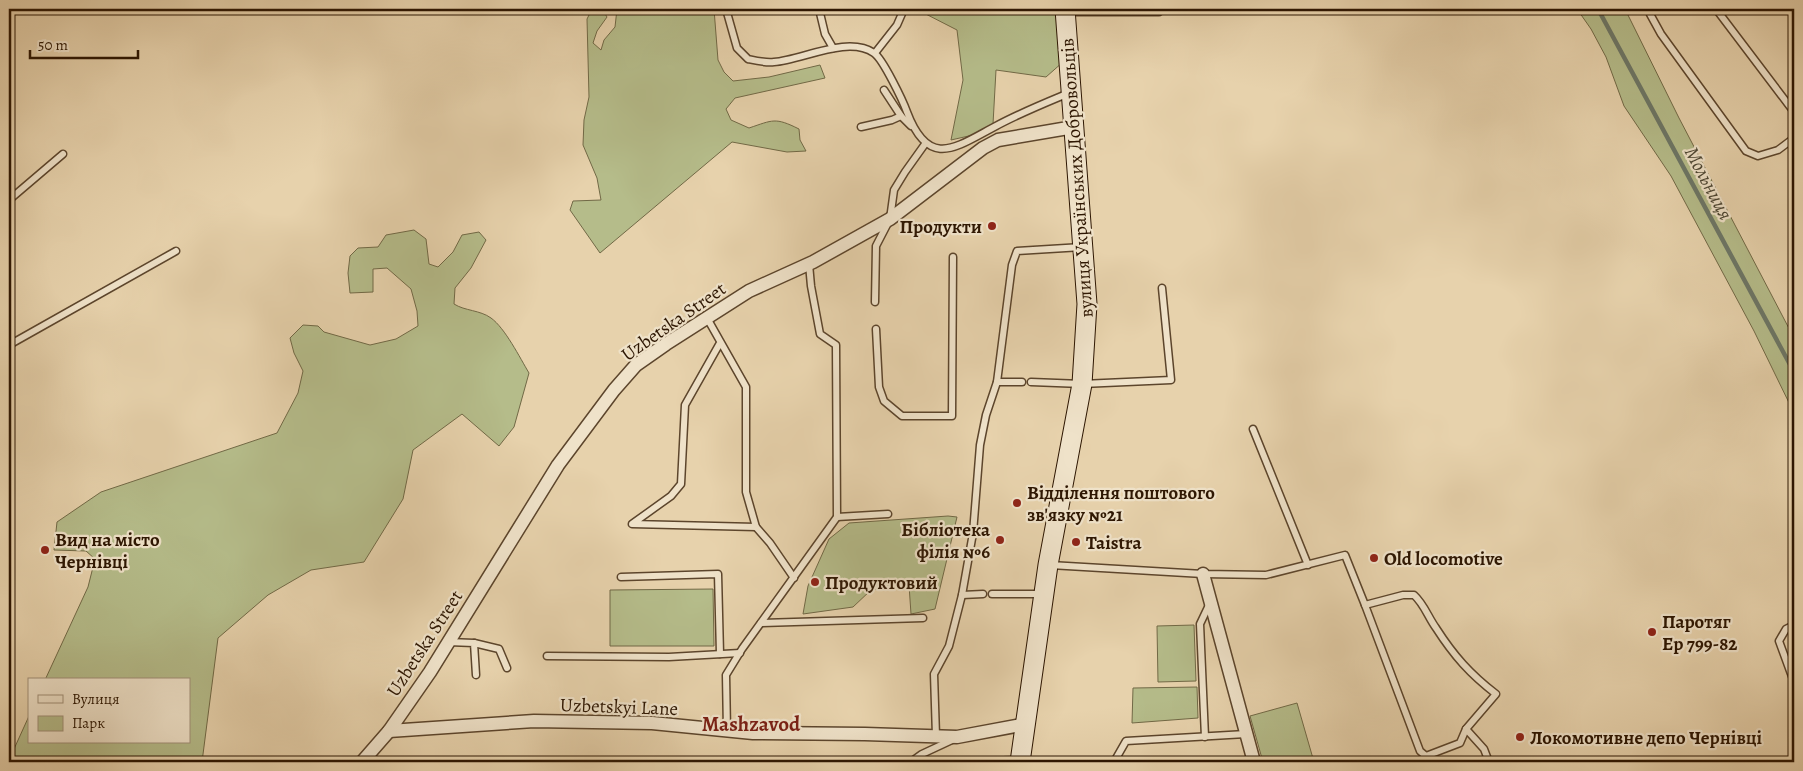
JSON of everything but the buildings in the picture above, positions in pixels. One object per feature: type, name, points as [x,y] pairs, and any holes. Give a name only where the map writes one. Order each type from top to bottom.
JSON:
[{"type":"street","name":"вулиця Українських Добровольців","points":[[1020,761],[1048,565],[1082,384],[1087,304],[1065,10]]},
{"type":"street","name":"Uzbetska Street","points":[[362,762],[389,731],[448,642],[558,465],[614,390],[636,365],[749,291],[809,264],[890,219],[983,148],[998,140],[1074,128]]},
{"type":"street","points":[[1203,574],[1254,762]]},
{"type":"street","name":"Uzbetskyi Lane","points":[[389,731],[534,721],[652,723],[753,734],[865,734],[957,737],[1026,724]]},
{"type":"lane","points":[[726,9],[737,48],[748,59],[776,62],[833,48],[858,47],[875,53],[904,104],[913,128]]},
{"type":"lane","points":[[819,9],[825,34],[833,48]]},
{"type":"lane","points":[[875,53],[897,25],[904,9]]},
{"type":"lane","points":[[1065,10],[1158,12],[1159,9]]},
{"type":"lane","points":[[1652,9],[1650,14],[1661,34],[1746,151],[1758,156],[1778,150],[1794,138]]},
{"type":"lane","points":[[1716,9],[1794,112]]},
{"type":"lane","points":[[884,90],[901,116],[925,144],[943,149],[955,148],[997,125],[1070,92]]},
{"type":"lane","points":[[861,127],[901,116]]},
{"type":"lane","points":[[875,302],[876,246],[890,219],[894,190],[925,144]]},
{"type":"lane","points":[[9,200],[63,154]]},
{"type":"lane","points":[[936,736],[934,674],[949,646],[962,595],[973,533],[980,445],[986,415],[997,382],[1012,265],[1017,251],[1082,246]]},
{"type":"lane","points":[[9,345],[176,251]]},
{"type":"lane","points":[[876,329],[879,387],[884,401],[902,416],[952,416],[953,257]]},
{"type":"lane","points":[[727,731],[726,675],[761,623],[838,517],[836,345],[820,334],[809,264]]},
{"type":"lane","points":[[1031,382],[1082,384],[1171,380],[1162,288]]},
{"type":"lane","points":[[707,318],[746,387],[746,492],[756,527],[794,578]]},
{"type":"lane","points":[[720,343],[685,405],[681,484],[671,496],[632,524],[756,527]]},
{"type":"lane","points":[[997,382],[1022,382]]},
{"type":"lane","points":[[1253,429],[1308,565]]},
{"type":"lane","points":[[838,517],[888,514]]},
{"type":"lane","points":[[1048,565],[1203,574],[1266,575],[1345,555],[1420,751],[1433,762]]},
{"type":"lane","points":[[621,577],[718,574],[720,654]]},
{"type":"lane","points":[[962,595],[982,594]]},
{"type":"lane","points":[[992,594],[1044,594]]},
{"type":"lane","points":[[1365,605],[1403,595],[1414,595],[1420,600],[1435,627],[1459,660],[1475,678],[1496,694],[1466,729],[1460,743],[1426,756]]},
{"type":"lane","points":[[1205,737],[1200,624],[1211,602]]},
{"type":"lane","points":[[761,623],[923,618]]},
{"type":"lane","points":[[1794,626],[1786,629],[1779,641],[1794,682]]},
{"type":"lane","points":[[448,642],[474,643],[499,648],[507,668]]},
{"type":"lane","points":[[474,643],[476,675]]},
{"type":"lane","points":[[547,656],[669,657],[740,653]]},
{"type":"lane","points":[[1466,729],[1484,749],[1489,762]]},
{"type":"lane","points":[[1114,762],[1126,741],[1246,734]]},
{"type":"lane","points":[[911,762],[922,754],[957,737]]},
{"type":"lane","points":[[958,762],[1020,761]]},
{"type":"green space","points":[[592,9],[602,9],[607,17],[597,31],[593,43],[601,50],[604,40],[615,27],[617,9],[714,9],[718,60],[724,72],[733,81],[769,77],[820,65],[825,78],[735,98],[726,109],[731,120],[749,128],[779,121],[799,129],[800,140],[806,151],[787,152],[732,142],[600,253],[570,210],[573,201],[601,200],[597,178],[583,145],[584,120],[589,97],[587,19]]},
{"type":"green space","points":[[916,9],[1059,9],[1063,62],[1046,77],[996,70],[993,124],[973,135],[951,140],[963,80],[957,30]]},
{"type":"green space","points":[[1577,9],[1625,9],[1679,118],[1794,338],[1794,413],[1754,331],[1671,176],[1624,106],[1606,57],[1591,29]]},
{"type":"green space","points":[[414,230],[426,239],[429,264],[438,267],[453,252],[462,235],[479,232],[486,240],[471,268],[455,288],[454,304],[491,318],[502,329],[529,373],[514,427],[499,446],[462,414],[413,450],[403,499],[364,562],[311,570],[268,595],[218,638],[202,762],[11,762],[14,749],[28,718],[28,744],[190,744],[190,678],[46,678],[88,587],[95,559],[86,551],[54,550],[57,522],[101,492],[277,433],[298,393],[303,371],[294,353],[290,338],[303,325],[318,326],[324,332],[370,345],[396,339],[418,326],[417,311],[411,289],[387,268],[373,269],[373,292],[350,293],[348,273],[350,256],[358,248],[378,247],[386,235]]},
{"type":"green space","points":[[957,517],[935,609],[911,614],[909,585],[871,590],[853,607],[803,614],[808,586],[829,539],[849,523]]},
{"type":"green space","points":[[713,589],[714,646],[610,646],[610,590]]},
{"type":"green space","points":[[1194,625],[1196,681],[1158,682],[1157,626]]},
{"type":"green space","points":[[1197,687],[1198,718],[1132,723],[1133,688]]},
{"type":"green space","points":[[1297,703],[1314,762],[1263,762],[1250,716]]},
{"type":"waterway","name":"Мольниця","points":[[1598,9],[1794,372]]},
{"type":"place","name":"Продукти","points":[[992,226]]},
{"type":"place","name":"Відділення поштового зв'язку №21","points":[[1017,503]]},
{"type":"place","name":"Бібліотека філія №6","points":[[1000,540]]},
{"type":"place","name":"Taistra","points":[[1076,542]]},
{"type":"place","name":"Вид на місто Чернівці","points":[[45,550]]},
{"type":"place","name":"Old locomotive","points":[[1374,558]]},
{"type":"place","name":"Продуктовий","points":[[815,582]]},
{"type":"place","name":"Паротяг Ер 799-82","points":[[1652,632]]},
{"type":"place","name":"Локомотивне депо Чернівці","points":[[1520,737]]},
{"type":"district","name":"Mashzavod","points":[[751,724]]}]
